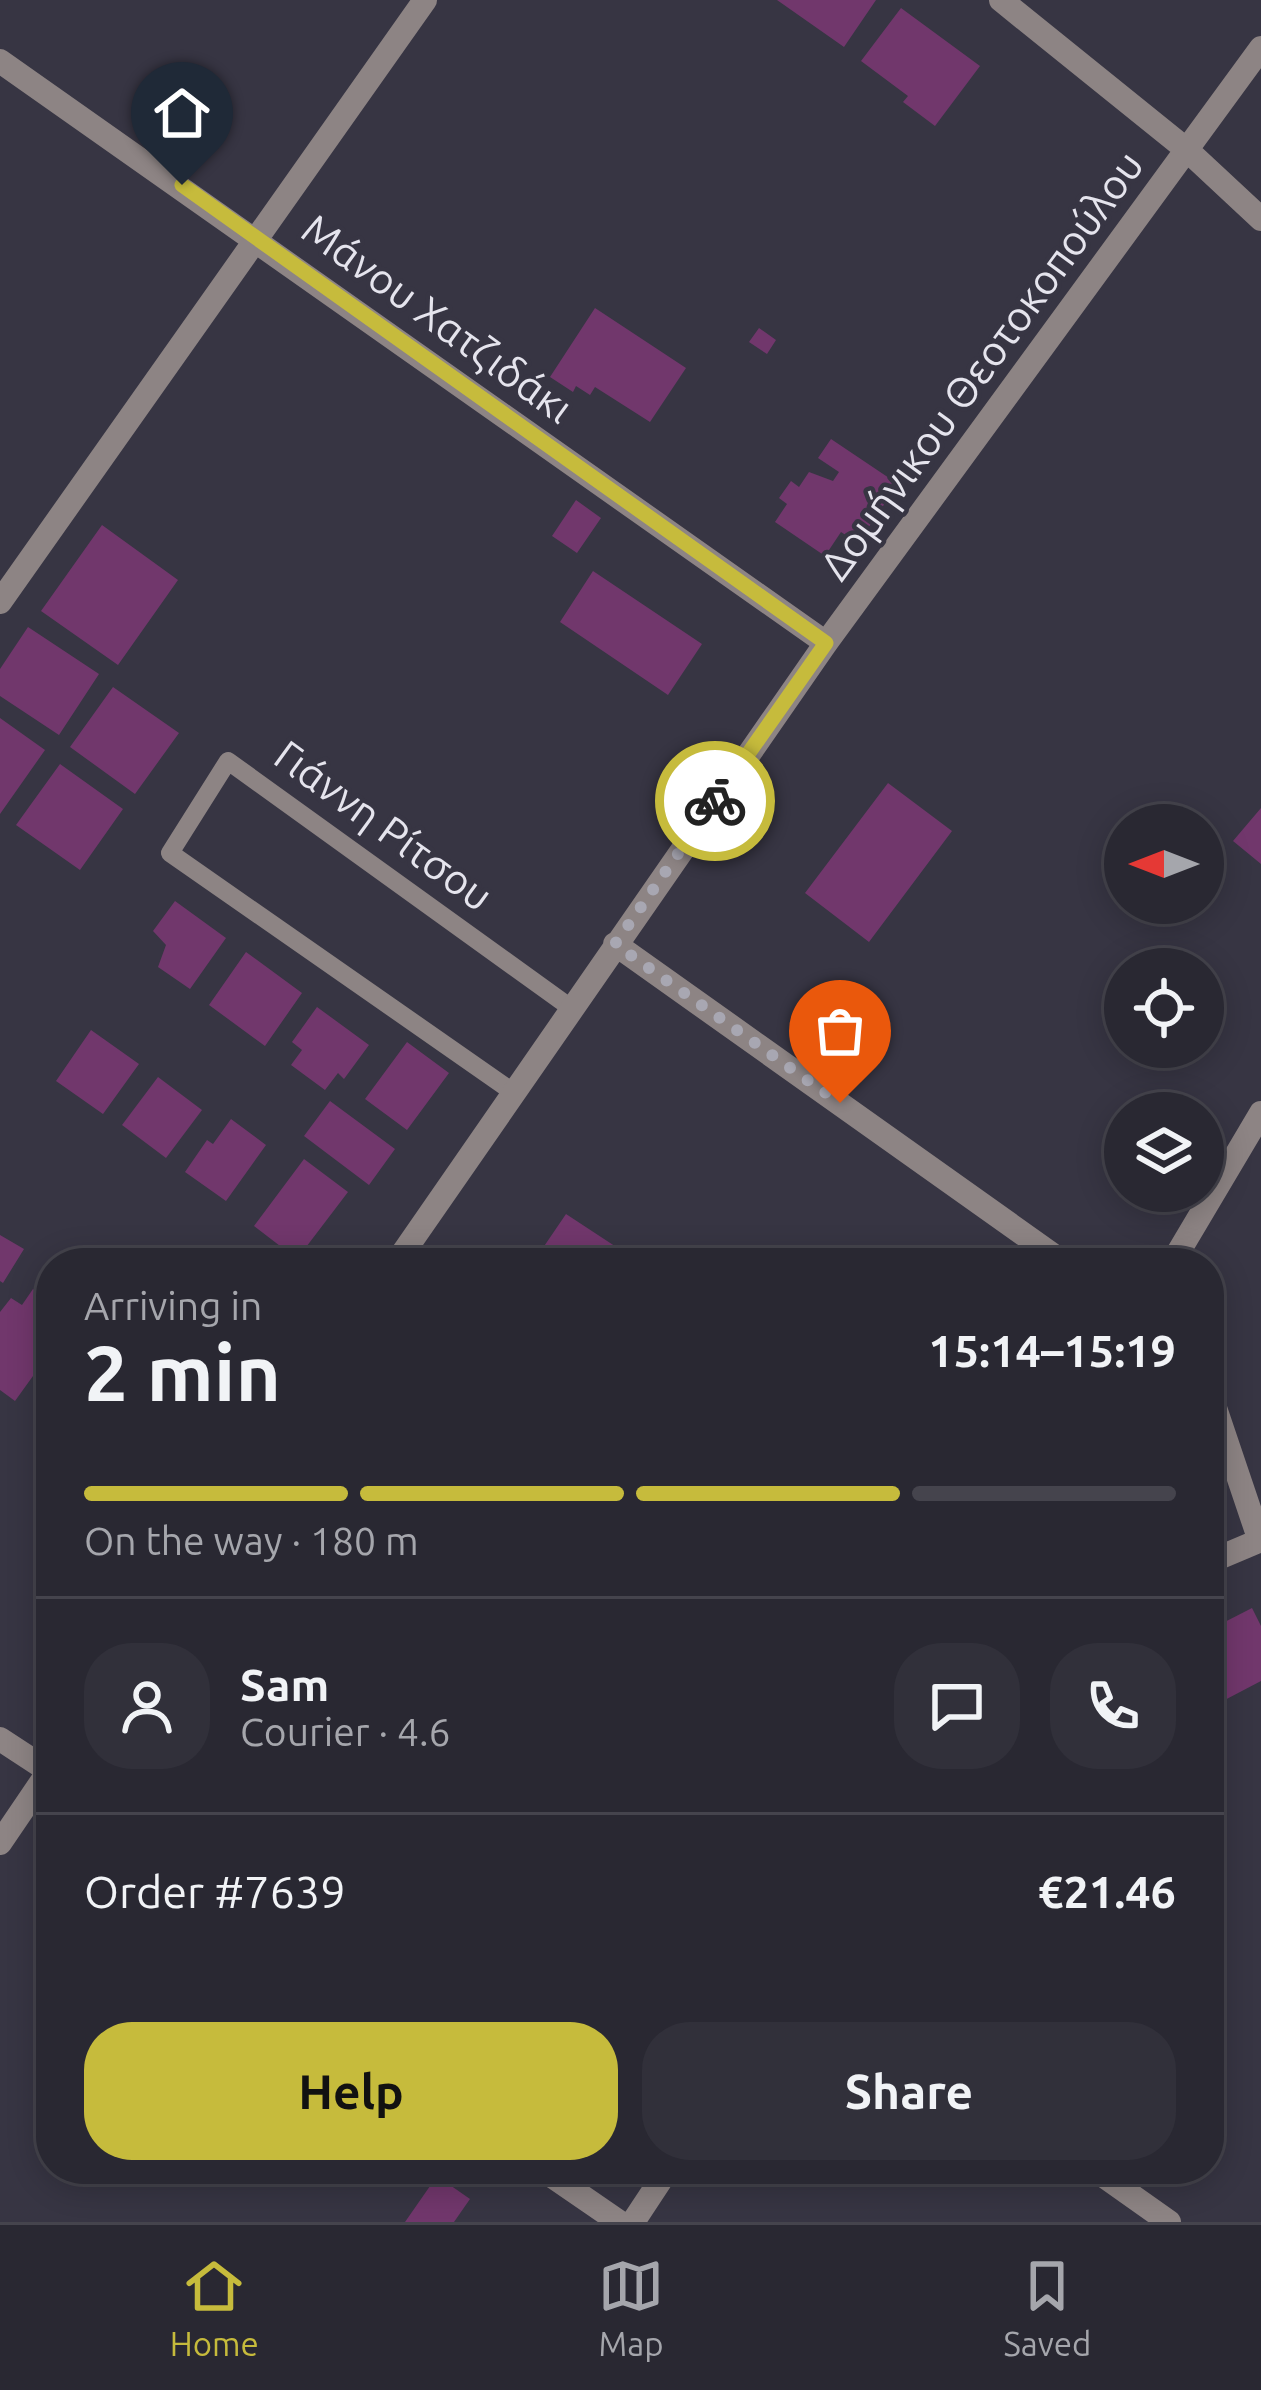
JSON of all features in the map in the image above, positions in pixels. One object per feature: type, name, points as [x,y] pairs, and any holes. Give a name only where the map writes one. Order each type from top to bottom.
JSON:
[{"type":"street","points":[[0,602],[254,235],[424,0]]},
{"type":"street","points":[[1001,0],[1187,150],[1261,219]]},
{"type":"street","name":"Δομήνικου Θεοτοκοπούλου","points":[[406,1248],[826,643],[1261,48]]},
{"type":"street","name":"Μάνου Χατζιδάκι","points":[[0,61],[254,235],[826,643]]},
{"type":"street","points":[[615,944],[1043,1248]]},
{"type":"street","points":[[1181,1248],[1261,1113]]},
{"type":"street","points":[[1224,1434],[1260,1540],[1224,1556]]},
{"type":"street","points":[[0,1739],[36,1761]]},
{"type":"street","points":[[0,1843],[36,1790]]},
{"type":"street","points":[[564,2184],[619,2222]]},
{"type":"street","points":[[633,2222],[658,2184]]},
{"type":"street","points":[[1115,2184],[1169,2222]]},
{"type":"lane","name":"Γιάννη Ρίτσου","points":[[513,1092],[170,853],[228,761],[571,1008]]},
{"type":"building","points":[[777,0],[876,0],[844,47]]},
{"type":"building","points":[[901,8],[980,66],[935,126],[903,102],[908,96],[861,61]]},
{"type":"building","points":[[595,308],[686,368],[650,422],[595,387],[590,395],[576,386],[573,392],[550,377]]},
{"type":"building","points":[[759,328],[776,340],[767,354],[749,342]]},
{"type":"building","points":[[831,439],[898,484],[858,543],[841,532],[825,556],[775,522],[787,504],[779,498],[791,481],[799,487],[809,472],[833,481],[839,472],[818,458]]},
{"type":"building","points":[[576,500],[601,518],[577,553],[552,536]]},
{"type":"building","points":[[102,525],[178,580],[118,665],[41,611]]},
{"type":"building","points":[[593,571],[702,644],[668,695],[560,622]]},
{"type":"building","points":[[28,627],[99,674],[59,735],[0,696],[0,669]]},
{"type":"building","points":[[113,687],[179,733],[135,794],[70,747]]},
{"type":"building","points":[[0,718],[45,750],[0,814]]},
{"type":"building","points":[[60,764],[123,809],[80,870],[16,825]]},
{"type":"building","points":[[888,783],[952,831],[869,942],[805,893]]},
{"type":"building","points":[[1261,808],[1261,864],[1233,841]]},
{"type":"building","points":[[175,901],[226,938],[190,989],[158,967],[166,945],[153,931]]},
{"type":"building","points":[[246,952],[302,993],[265,1046],[209,1005]]},
{"type":"building","points":[[317,1007],[369,1045],[344,1079],[338,1073],[325,1090],[291,1065],[302,1050],[292,1042]]},
{"type":"building","points":[[91,1030],[139,1064],[103,1114],[56,1081]]},
{"type":"building","points":[[407,1042],[449,1073],[407,1130],[365,1099]]},
{"type":"building","points":[[158,1077],[202,1110],[166,1158],[122,1125]]},
{"type":"building","points":[[330,1101],[395,1149],[369,1185],[304,1136]]},
{"type":"building","points":[[231,1119],[266,1145],[226,1201],[185,1172],[207,1140],[213,1144]]},
{"type":"building","points":[[304,1159],[348,1192],[305,1248],[283,1248],[254,1226]]},
{"type":"building","points":[[566,1214],[618,1248],[543,1248]]},
{"type":"building","points":[[0,1235],[24,1249],[3,1283],[0,1281]]},
{"type":"building","points":[[33,1289],[36,1291],[36,1372],[15,1401],[0,1390],[0,1312],[11,1298],[22,1305]]},
{"type":"building","points":[[1252,1608],[1261,1626],[1261,1681],[1224,1700],[1224,1622]]},
{"type":"building","points":[[431,2184],[448,2184],[470,2199],[454,2222],[405,2222]]},
{"type":"way so far","points":[[715,801],[615,944],[840,1103]]},
{"type":"route","points":[[182,185],[826,643],[715,801]]}]
